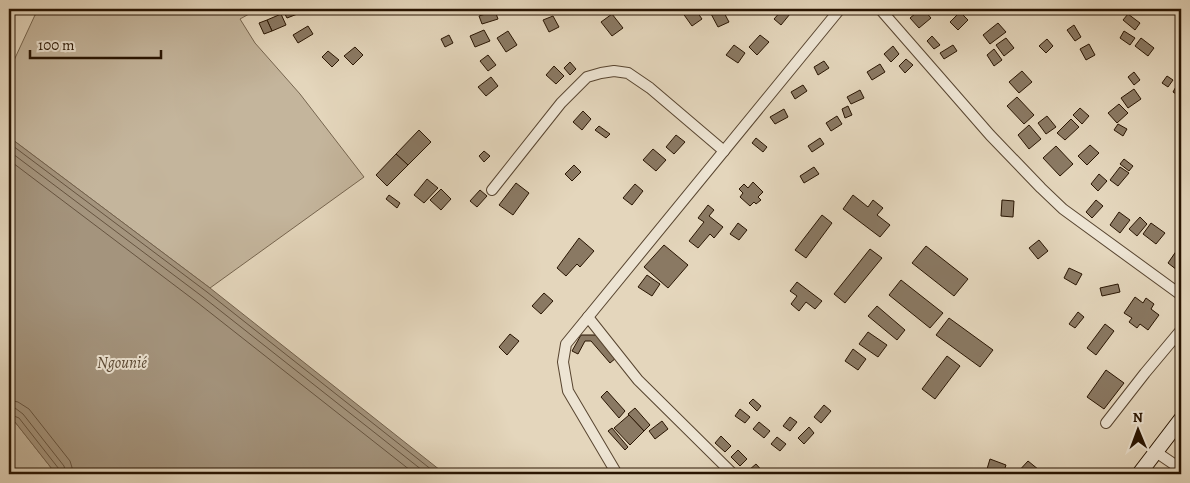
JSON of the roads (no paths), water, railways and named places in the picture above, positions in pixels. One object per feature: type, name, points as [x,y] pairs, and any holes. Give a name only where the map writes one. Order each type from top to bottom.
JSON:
[{"type":"street","points":[[617,474],[568,391],[563,362],[566,344],[840,9]]},
{"type":"street","points":[[880,9],[990,135],[1063,209],[1181,295]]},
{"type":"street","points":[[492,190],[561,103],[587,77],[601,73],[614,71],[628,73],[650,88],[724,151]]},
{"type":"street","points":[[588,317],[638,380],[733,474]]},
{"type":"street","points":[[1106,423],[1144,373],[1181,330]]},
{"type":"street","points":[[1139,474],[1181,419]]},
{"type":"street","points":[[1156,452],[1181,469]]},
{"type":"water","name":"Ngounié","points":[[9,137],[210,288],[445,474],[56,474],[15,422],[9,418]]}]
